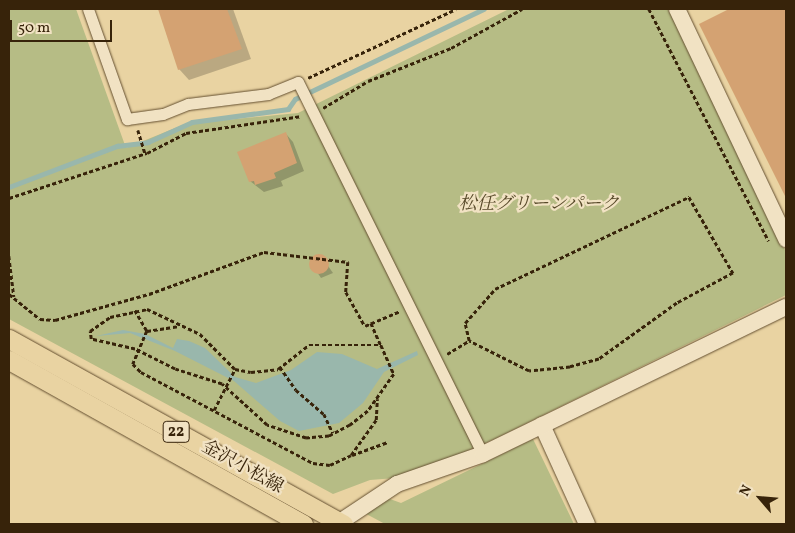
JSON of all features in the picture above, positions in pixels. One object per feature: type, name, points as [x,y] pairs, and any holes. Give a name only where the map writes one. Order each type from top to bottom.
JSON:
[{"type":"main road","name":"金沢小松線","points":[[9,339],[340,524]]},
{"type":"main road","name":"金沢小松線","points":[[9,360],[303,524]]},
{"type":"street","points":[[88,9],[127,119],[163,114],[188,104],[268,94],[301,85],[483,454]]},
{"type":"street","points":[[677,9],[786,238]]},
{"type":"street","points":[[340,524],[397,484],[483,454],[786,307]]},
{"type":"street","points":[[542,425],[587,524]]},
{"type":"path","points":[[301,85],[456,9]]},
{"type":"path","points":[[9,198],[146,153],[186,133],[314,110],[368,82],[451,48],[522,9]]},
{"type":"path","points":[[649,9],[770,244],[786,238]]},
{"type":"path","points":[[138,130],[146,153]]},
{"type":"path","points":[[689,197],[733,273],[677,303],[599,359],[570,367],[529,371],[469,341],[465,323],[495,289],[689,197]]},
{"type":"path","points":[[9,294],[40,319],[62,319],[264,252],[348,262],[346,292],[365,326],[411,306]]},
{"type":"path","points":[[9,256],[14,298]]},
{"type":"path","points":[[371,323],[381,345],[394,374],[368,411],[333,434],[289,435],[267,425],[226,387],[138,350],[91,339],[90,331],[110,317],[135,310],[147,309],[178,326],[200,334],[236,369],[251,372],[280,367],[308,346],[381,345]]},
{"type":"path","points":[[135,310],[147,331]]},
{"type":"path","points":[[147,331],[178,326]]},
{"type":"path","points":[[147,331],[133,364],[141,372],[313,462],[330,465],[351,455],[388,442]]},
{"type":"path","points":[[437,359],[469,341]]},
{"type":"path","points":[[280,367],[296,390],[324,414],[333,434]]},
{"type":"path","points":[[214,410],[236,369]]},
{"type":"path","points":[[351,455],[376,420],[377,398]]},
{"type":"green space","name":"松任グリーンパーク","points":[[9,9],[76,9],[126,148],[185,124],[298,113],[509,9],[668,9],[786,252],[786,295],[499,437],[408,477],[370,480],[333,494],[9,319]]},
{"type":"green space","points":[[533,439],[574,524],[385,524],[357,509],[390,499],[401,503]]},
{"type":"shaded area","points":[[123,330],[145,334],[173,348],[177,339],[189,341],[205,348],[235,377],[256,383],[291,370],[317,352],[342,354],[377,369],[417,351],[418,355],[384,372],[363,403],[339,423],[299,431],[280,421],[234,381],[175,351],[130,333],[96,336]]},
{"type":"building","points":[[158,9],[227,9],[242,49],[178,70]]},
{"type":"building","points":[[729,9],[786,9],[786,198],[699,24]]},
{"type":"building","points":[[286,132],[297,163],[274,173],[276,178],[255,185],[254,181],[249,182],[237,152]]},
{"type":"building","points":[[319,254],[326,257],[329,264],[326,271],[319,274],[312,271],[309,264],[312,257]]},
{"type":"waterway","points":[[9,187],[117,146],[148,142],[192,122],[288,109],[295,99],[484,9]]}]
